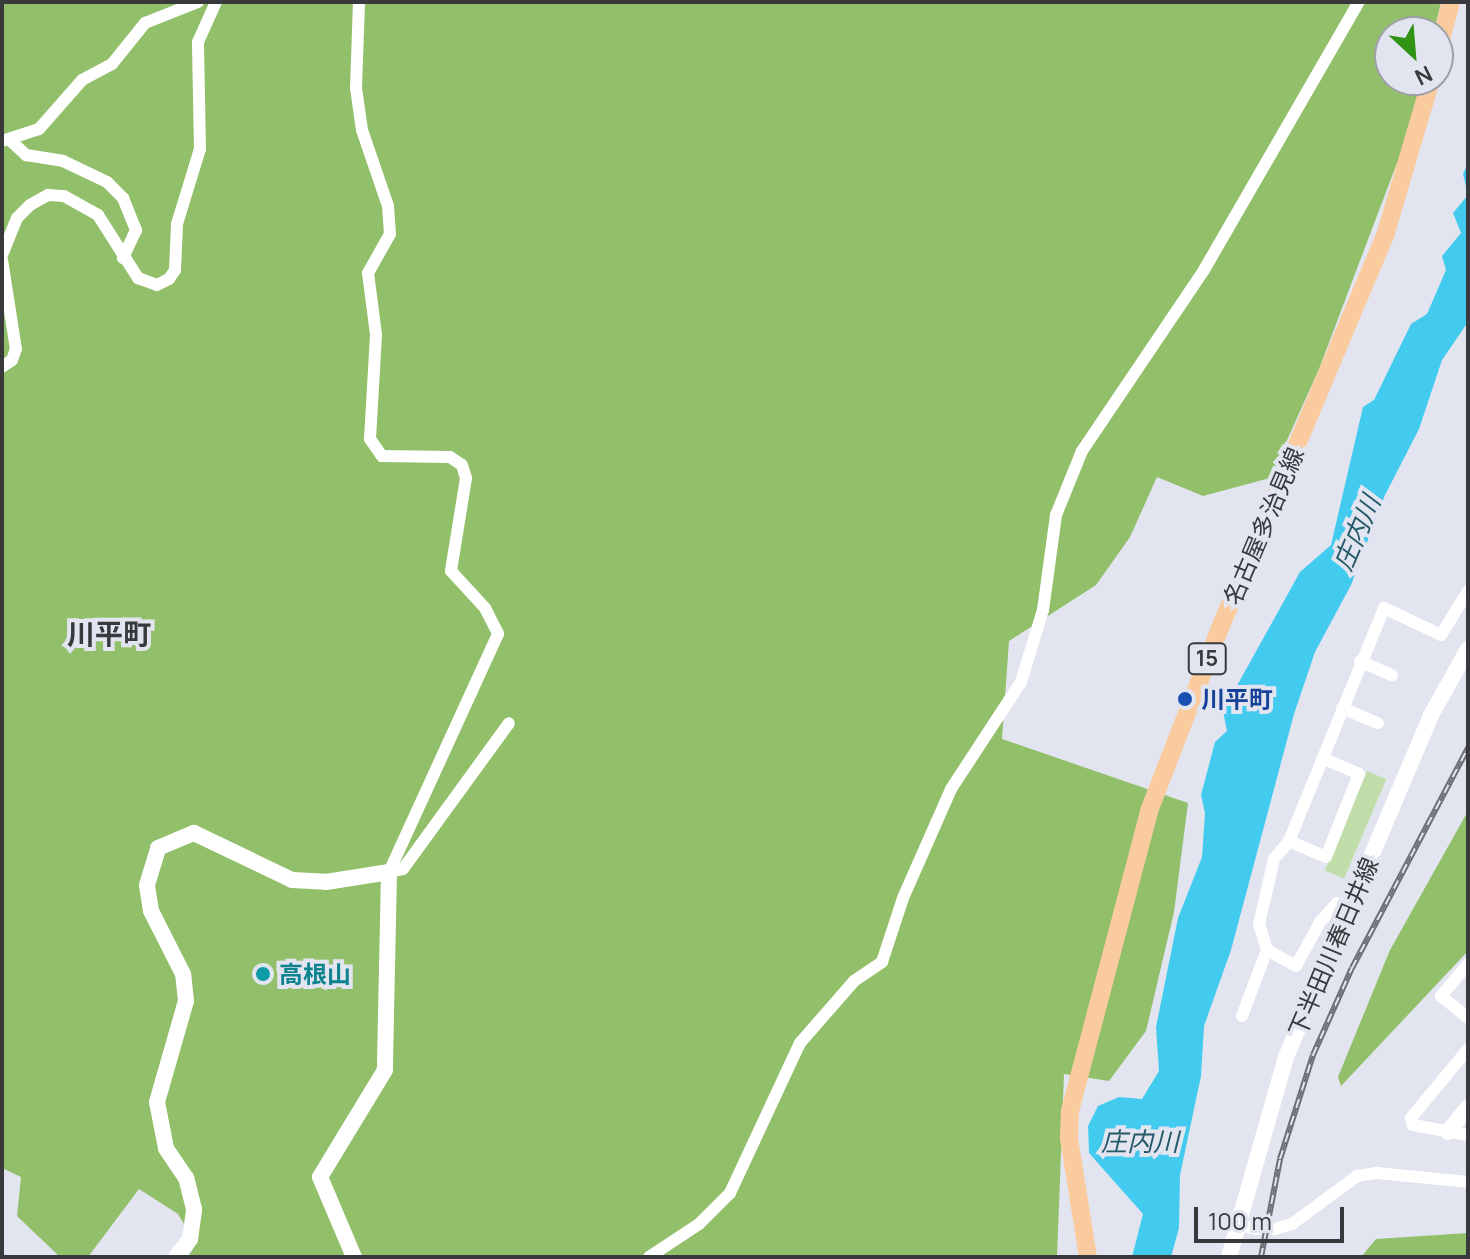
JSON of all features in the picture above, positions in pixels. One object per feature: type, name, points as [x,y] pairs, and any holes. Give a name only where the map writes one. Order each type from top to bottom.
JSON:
[{"type":"main road","name":"名古屋多治見線","points":[[1088,1257],[1069,1138],[1070,1111],[1149,811],[1220,628],[1385,236],[1426,96]]},
{"type":"street","points":[[6,141],[39,129],[82,80],[112,64],[145,23],[198,2]]},
{"type":"street","points":[[2,367],[12,360],[16,349],[2,257],[17,218],[48,195],[85,203],[98,215],[123,258],[146,283],[157,285],[175,270],[177,224],[200,149],[198,42],[216,2]]},
{"type":"street","points":[[354,1257],[320,1177],[385,1070],[389,872],[498,634],[485,608],[451,571],[466,478],[462,465],[450,457],[382,456],[370,439],[376,335],[368,273],[390,234],[388,206],[362,130],[356,88],[359,2]]},
{"type":"street","points":[[649,1257],[699,1224],[730,1193],[800,1043],[854,981],[882,962],[903,898],[951,789],[1021,682],[1043,610],[1056,515],[1082,451],[1204,270],[1359,2]]},
{"type":"street","points":[[6,141],[26,155],[63,161],[107,182],[123,198],[136,230],[123,258]]},
{"type":"street","points":[[1242,1016],[1267,950],[1259,924],[1274,859],[1289,841],[1384,608],[1441,635],[1468,591]]},
{"type":"street","name":"下半田川春日井線","points":[[1229,1257],[1286,1057],[1445,685],[1468,649]]},
{"type":"street","points":[[1360,661],[1392,675]]},
{"type":"street","points":[[1342,708],[1378,723]]},
{"type":"street","points":[[176,1257],[190,1239],[194,1209],[186,1178],[166,1148],[157,1102],[186,1001],[183,974],[151,911],[147,885],[153,855],[162,843],[194,833],[292,880],[326,882],[403,869],[509,723]]},
{"type":"street","points":[[1289,841],[1326,857],[1359,774],[1322,758]]},
{"type":"street","points":[[1267,950],[1296,966],[1337,903],[1350,907]]},
{"type":"street","points":[[1468,964],[1441,996],[1468,1018]]},
{"type":"street","points":[[1468,1049],[1411,1118],[1413,1125],[1468,1135]]},
{"type":"street","points":[[1448,1132],[1468,1107]]},
{"type":"street","points":[[1275,1229],[1292,1224],[1357,1176],[1377,1173],[1468,1182]]},
{"type":"street","points":[[1238,1225],[1257,1229]]},
{"type":"green space","points":[[2,2],[1441,2],[1438,16],[1374,16],[1374,96],[1418,96],[1411,126],[1319,369],[1270,478],[1203,496],[1157,477],[1130,537],[1096,585],[1009,641],[1002,739],[1188,803],[1174,912],[1146,1031],[1109,1081],[1064,1074],[1057,1257],[188,1257],[196,1244],[178,1214],[139,1189],[88,1257],[60,1257],[17,1216],[21,1177],[2,1168]]},
{"type":"green space","points":[[1367,771],[1386,779],[1344,879],[1325,870]]},
{"type":"green space","points":[[1468,811],[1468,951],[1341,1086],[1338,1077],[1390,950]]},
{"type":"green space","points":[[1468,1233],[1468,1257],[1361,1257],[1376,1239]]},
{"type":"water","points":[[1468,163],[1468,195],[1463,174]]},
{"type":"water","name":"庄内川","points":[[1468,195],[1468,322],[1442,360],[1419,429],[1385,495],[1351,585],[1315,652],[1294,714],[1231,950],[1204,1026],[1201,1076],[1180,1175],[1179,1228],[1171,1257],[1132,1257],[1143,1214],[1089,1153],[1088,1126],[1098,1106],[1119,1097],[1142,1099],[1159,1071],[1156,1027],[1178,918],[1202,857],[1205,813],[1201,795],[1215,742],[1227,731],[1223,711],[1300,572],[1331,545],[1363,407],[1374,400],[1411,324],[1427,314],[1446,270],[1442,256],[1461,233],[1453,213]]},
{"type":"railway","points":[[1261,1257],[1280,1159],[1313,1055],[1352,968],[1468,748]]},
{"type":"place","name":"川平町","points":[[1185,699]]},
{"type":"place","name":"高根山","points":[[263,974]]},
{"type":"district","name":"川平町","points":[[109,633]]}]
